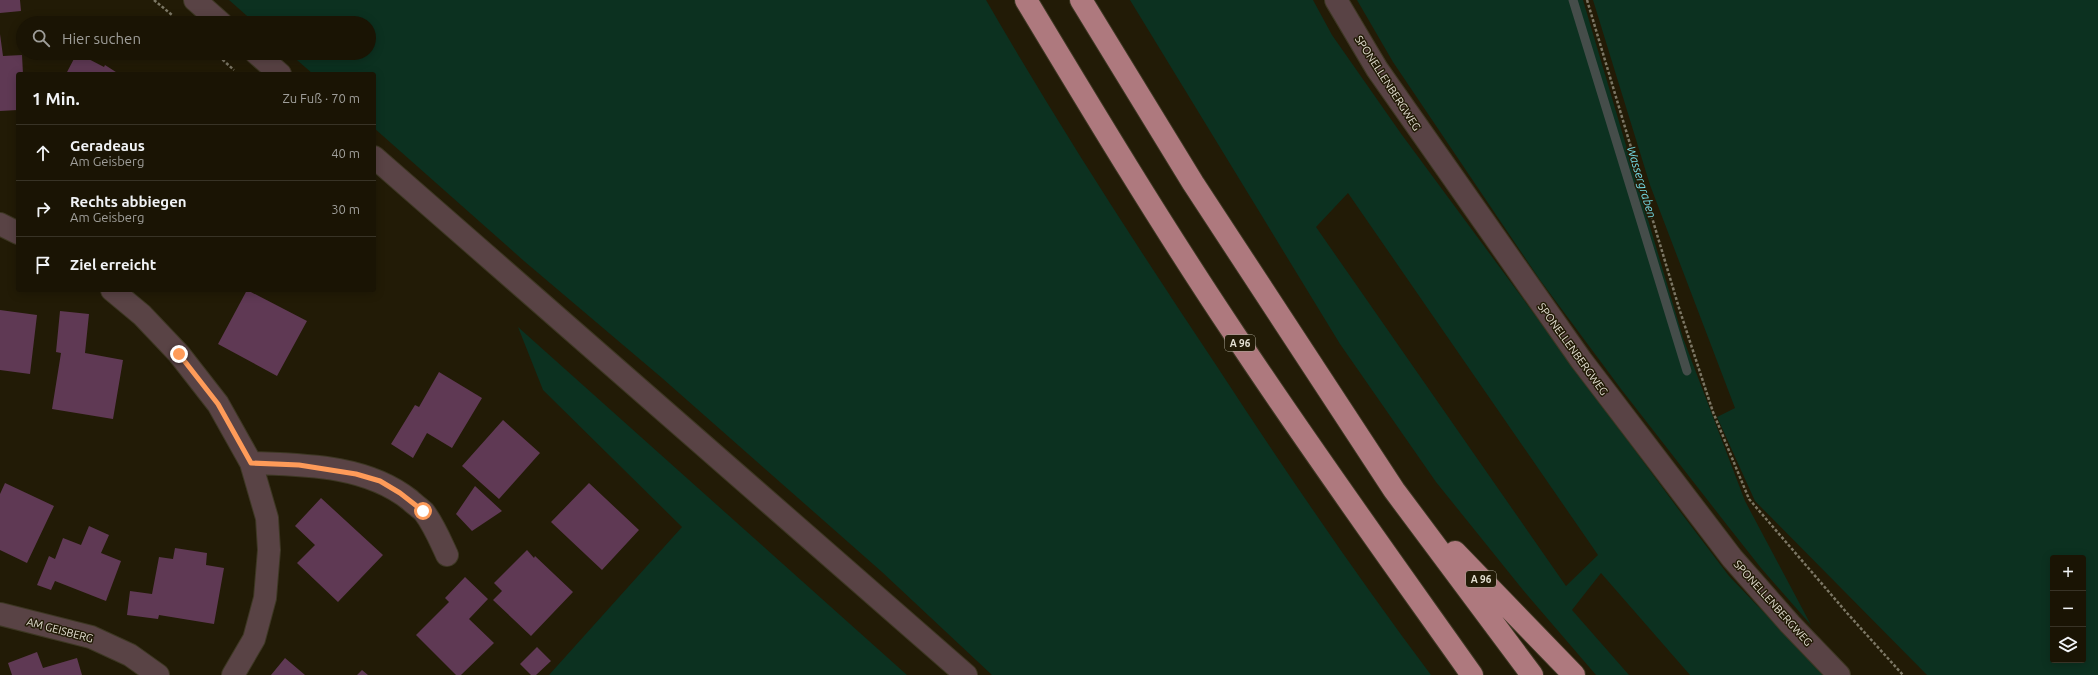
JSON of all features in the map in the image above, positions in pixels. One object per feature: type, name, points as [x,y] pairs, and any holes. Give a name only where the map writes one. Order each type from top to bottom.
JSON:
[{"type":"highway","name":"A 96","points":[[1026,0],[1155,212],[1234,334],[1339,489],[1472,675]]},
{"type":"highway","name":"A 96","points":[[1081,0],[1193,183],[1394,490],[1532,675]]},
{"type":"highway","name":"A 96","points":[[1394,490],[1574,675]]},
{"type":"street","points":[[195,0],[213,16]]},
{"type":"street","name":"SPONELLENBERGWEG","points":[[1336,0],[1390,88],[1580,360],[1732,558],[1790,624],[1840,675]]},
{"type":"street","points":[[264,60],[278,72]]},
{"type":"street","points":[[376,159],[849,571],[966,675]]},
{"type":"street","points":[[0,224],[16,232]]},
{"type":"street","points":[[114,292],[142,315],[179,354],[218,404],[251,463],[267,518],[269,550],[265,598],[254,639],[233,675]]},
{"type":"street","points":[[251,463],[299,465],[356,474],[380,481],[400,493],[423,511],[437,533],[447,555]]},
{"type":"street","name":"AM GEISBERG","points":[[0,614],[92,637],[130,655],[158,675]]},
{"type":"path","points":[[154,0],[173,16]]},
{"type":"path","points":[[1588,0],[1679,308],[1713,412],[1749,499],[1847,613],[1903,675]]},
{"type":"path","points":[[223,60],[237,72]]},
{"type":"green space","points":[[229,0],[986,0],[1013,47],[1128,232],[1269,446],[1322,523],[1431,675],[992,675],[882,572],[662,378],[524,261],[376,130],[376,72],[311,72],[297,60],[376,60],[376,16],[247,16]]},
{"type":"green space","points":[[1130,0],[1313,0],[1332,35],[1402,135],[1682,514],[1729,576],[1824,675],[1690,675],[1601,573],[1572,610],[1629,675],[1596,675],[1523,590],[1436,482],[1340,344]],"holes":[[[1348,193],[1598,555],[1566,586],[1316,227]]]},
{"type":"green space","points":[[1357,0],[1583,0],[1683,338],[1745,501],[1811,625],[1761,568],[1727,525],[1621,389],[1540,280],[1393,62]]},
{"type":"green space","points":[[1593,0],[2098,0],[2098,675],[1927,675],[1755,501],[1717,417],[1735,408],[1650,185]]},
{"type":"green space","points":[[518,327],[907,675],[549,675],[682,527],[543,390]]},
{"type":"building","points":[[0,0],[20,0],[21,11],[0,13]]},
{"type":"building","points":[[0,34],[3,56],[16,55],[16,60],[22,60],[23,72],[16,72],[16,110],[0,111]]},
{"type":"building","points":[[73,60],[90,60],[104,67],[105,65],[116,72],[67,72]]},
{"type":"building","points":[[246,292],[251,292],[307,321],[277,376],[218,344]]},
{"type":"building","points":[[0,310],[37,315],[30,374],[0,370]]},
{"type":"building","points":[[60,311],[89,314],[85,353],[123,360],[113,419],[52,409],[61,353],[56,352]]},
{"type":"building","points":[[439,372],[482,398],[452,448],[427,433],[413,458],[391,444],[415,405],[419,407]]},
{"type":"building","points":[[503,420],[540,453],[499,499],[462,466]]},
{"type":"building","points":[[5,483],[54,506],[27,563],[0,550],[0,494]]},
{"type":"building","points":[[589,483],[639,530],[602,570],[551,522]]},
{"type":"building","points":[[475,486],[502,511],[472,531],[456,514]]},
{"type":"building","points":[[321,498],[383,555],[338,602],[297,563],[315,545],[295,526]]},
{"type":"building","points":[[89,526],[109,535],[101,553],[121,561],[106,601],[55,581],[51,590],[37,585],[49,556],[55,559],[63,538],[81,545]]},
{"type":"building","points":[[175,548],[207,553],[206,565],[224,568],[214,624],[159,615],[158,619],[127,615],[130,591],[152,594],[159,557],[173,559]]},
{"type":"building","points":[[527,550],[573,592],[531,636],[493,600],[502,591],[494,583]]},
{"type":"building","points":[[465,577],[488,599],[469,619],[494,643],[461,675],[456,675],[416,635],[449,602],[445,598]]},
{"type":"building","points":[[537,647],[551,661],[536,675],[531,675],[520,664]]},
{"type":"building","points":[[37,652],[43,668],[77,658],[82,675],[12,675],[8,663]]},
{"type":"building","points":[[285,658],[305,675],[271,675]]},
{"type":"building","points":[[362,670],[368,675],[357,675]]},
{"type":"waterway","name":"Wassergraben","points":[[1573,0],[1687,371]]},
{"type":"route","points":[[179,354],[218,404],[251,463],[299,465],[356,474],[380,481],[400,493],[423,511]]}]
